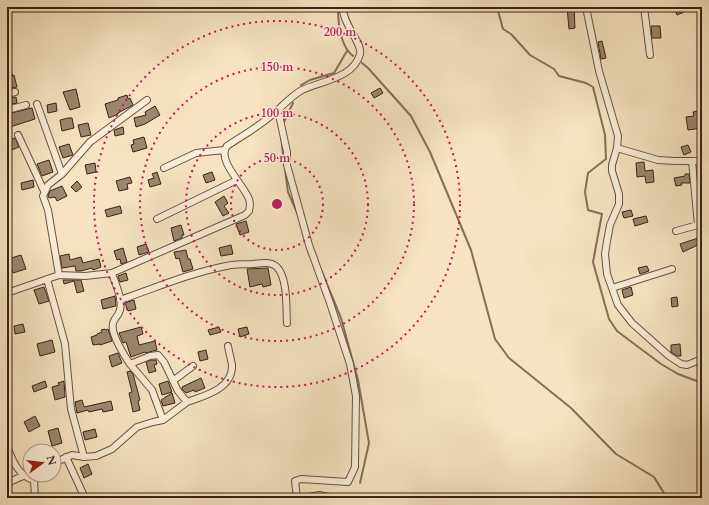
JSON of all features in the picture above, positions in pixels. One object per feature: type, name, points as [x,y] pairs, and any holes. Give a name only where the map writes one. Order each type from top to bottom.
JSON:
[{"type":"street","points":[[7,293],[59,274],[85,276],[112,273],[245,215],[249,211],[249,199],[224,156],[224,150],[227,146],[264,122],[299,92],[338,76],[348,70],[359,58],[360,47],[344,18],[343,7]]},
{"type":"street","points":[[586,7],[599,71],[617,130],[617,148],[612,165],[612,171],[619,194],[619,204],[610,225],[605,254],[607,274],[618,305],[632,323],[669,356],[681,364],[687,365],[697,361],[702,362]]},
{"type":"street","points":[[644,7],[650,55]]},
{"type":"street","points":[[7,94],[15,92]]},
{"type":"street","points":[[44,192],[48,185],[62,174],[90,142],[147,100]]},
{"type":"street","points":[[37,104],[62,174]]},
{"type":"street","points":[[7,110],[26,106]]},
{"type":"street","points":[[278,110],[287,152],[288,165],[307,238],[350,364],[356,396],[356,467],[348,482],[301,478],[295,481],[296,498]]},
{"type":"street","points":[[18,135],[44,192],[59,274]]},
{"type":"street","points":[[617,148],[658,160],[702,161]]},
{"type":"street","points":[[164,168],[196,153],[224,150]]},
{"type":"street","points":[[676,231],[698,225],[692,161]]},
{"type":"street","points":[[157,219],[237,180]]},
{"type":"street","points":[[120,300],[208,270],[228,265],[267,263],[273,264],[278,268],[282,278],[285,288],[287,324]]},
{"type":"street","points":[[612,288],[672,269]]},
{"type":"street","points":[[112,273],[120,300],[120,310],[113,320],[113,330],[122,352],[152,390],[163,420]]},
{"type":"street","points":[[47,279],[65,344],[71,409],[84,457]]},
{"type":"street","points":[[62,459],[72,455],[84,457],[96,456],[112,449],[137,428],[163,420],[186,402],[211,394],[224,384],[230,376],[232,366],[228,346]]},
{"type":"street","points":[[130,364],[150,356],[158,355],[164,362],[178,391],[186,402]]},
{"type":"street","points":[[174,380],[193,366]]},
{"type":"street","points":[[7,446],[10,455],[22,474]]},
{"type":"street","points":[[66,457],[85,498]]},
{"type":"street","points":[[7,483],[22,476]]},
{"type":"street","points":[[35,498],[36,483]]},
{"type":"street","points":[[303,498],[319,495],[333,498]]},
{"type":"building","points":[[567,7],[574,7],[575,28],[569,29]]},
{"type":"building","points":[[674,7],[682,7],[684,12],[677,15]]},
{"type":"building","points":[[651,26],[660,26],[661,38],[652,38]]},
{"type":"building","points":[[602,41],[606,58],[601,59],[598,42]]},
{"type":"building","points":[[7,63],[13,76],[14,75],[17,87],[7,89]]},
{"type":"building","points":[[380,88],[383,93],[374,98],[371,93]]},
{"type":"building","points":[[76,89],[80,107],[70,110],[63,92]]},
{"type":"building","points":[[127,95],[128,99],[130,98],[133,105],[109,118],[105,104],[118,100],[118,98]]},
{"type":"building","points":[[16,97],[17,103],[7,105],[7,99]]},
{"type":"building","points":[[56,103],[57,111],[48,113],[47,105]]},
{"type":"building","points":[[155,106],[160,115],[145,124],[136,127],[134,118],[146,115],[145,112]]},
{"type":"building","points":[[32,108],[35,119],[7,128],[7,114]]},
{"type":"building","points":[[699,111],[702,128],[688,130],[686,117],[694,116],[693,112]]},
{"type":"building","points":[[72,118],[74,128],[62,131],[60,120]]},
{"type":"building","points":[[88,123],[91,135],[81,137],[78,125]]},
{"type":"building","points":[[123,127],[124,134],[115,136],[114,130]]},
{"type":"building","points":[[144,137],[147,148],[133,152],[131,145],[134,144],[133,140]]},
{"type":"building","points":[[15,138],[19,147],[9,151],[7,141]]},
{"type":"building","points":[[69,144],[73,155],[63,158],[59,147]]},
{"type":"building","points":[[688,145],[691,152],[684,155],[681,147]]},
{"type":"building","points":[[49,160],[53,172],[42,176],[37,164]]},
{"type":"building","points":[[644,162],[645,171],[653,170],[654,182],[646,183],[645,176],[637,177],[636,163]]},
{"type":"building","points":[[95,163],[96,172],[87,174],[85,165]]},
{"type":"building","points":[[157,172],[161,184],[150,187],[148,180],[154,178],[152,174]]},
{"type":"building","points":[[212,172],[215,180],[206,183],[203,175]]},
{"type":"building","points":[[685,174],[689,174],[690,183],[681,183],[682,185],[676,186],[674,178],[685,176]]},
{"type":"building","points":[[130,177],[132,183],[127,184],[128,189],[119,191],[116,181]]},
{"type":"building","points":[[33,180],[34,187],[22,190],[21,183]]},
{"type":"building","points":[[77,181],[82,187],[76,192],[71,187]]},
{"type":"building","points":[[62,186],[67,196],[57,201],[55,197],[49,198],[48,196],[50,191]]},
{"type":"building","points":[[224,196],[228,203],[224,206],[229,213],[223,216],[215,202]]},
{"type":"building","points":[[120,206],[122,213],[107,217],[105,210]]},
{"type":"building","points":[[631,210],[633,216],[624,218],[622,212]]},
{"type":"building","points":[[646,216],[648,222],[635,226],[633,219]]},
{"type":"building","points":[[246,221],[249,232],[240,235],[236,224]]},
{"type":"building","points":[[181,225],[184,235],[182,235],[182,238],[174,241],[171,228]]},
{"type":"building","points":[[698,238],[700,244],[683,252],[680,244]]},
{"type":"building","points":[[146,244],[149,252],[139,255],[137,247]]},
{"type":"building","points":[[231,245],[233,254],[221,256],[219,248]]},
{"type":"building","points":[[123,248],[127,262],[121,264],[120,259],[117,260],[114,251]]},
{"type":"building","points":[[186,250],[188,259],[190,259],[193,269],[183,272],[179,258],[176,259],[174,252]]},
{"type":"building","points":[[69,254],[70,260],[81,257],[83,263],[99,259],[101,267],[93,270],[92,268],[81,271],[76,271],[75,266],[62,268],[60,256]]},
{"type":"building","points":[[21,255],[26,269],[13,273],[8,259]]},
{"type":"building","points":[[647,266],[649,271],[640,274],[638,268]]},
{"type":"building","points":[[268,268],[271,285],[263,287],[262,284],[250,287],[247,269]]},
{"type":"building","points":[[126,273],[128,280],[120,282],[118,276]]},
{"type":"building","points":[[63,280],[81,280],[84,291],[77,293],[74,281],[64,284]]},
{"type":"building","points":[[44,287],[49,301],[39,304],[34,290]]},
{"type":"building","points":[[631,287],[633,295],[624,298],[622,290]]},
{"type":"building","points":[[115,296],[116,306],[103,309],[101,300]]},
{"type":"building","points":[[677,297],[678,306],[672,307],[671,298]]},
{"type":"building","points":[[134,300],[136,309],[128,311],[125,303]]},
{"type":"building","points":[[23,324],[25,332],[15,334],[14,326]]},
{"type":"building","points":[[141,327],[143,334],[137,336],[139,345],[155,341],[157,350],[131,357],[126,342],[123,343],[119,333]]},
{"type":"building","points":[[219,327],[221,332],[210,335],[208,330]]},
{"type":"building","points":[[247,327],[249,334],[240,337],[238,329]]},
{"type":"building","points":[[108,329],[112,341],[100,345],[93,345],[91,337],[97,335],[102,332],[101,330]]},
{"type":"building","points":[[52,340],[55,352],[40,356],[37,344]]},
{"type":"building","points":[[680,344],[681,356],[677,356],[671,352],[671,345]]},
{"type":"building","points":[[206,350],[208,359],[200,361],[198,352]]},
{"type":"building","points":[[118,353],[122,363],[112,367],[109,356]]},
{"type":"building","points":[[156,360],[157,364],[154,365],[156,371],[149,373],[146,362]]},
{"type":"building","points":[[130,371],[133,374],[140,400],[138,401],[140,410],[133,412],[129,393],[132,392],[127,372]]},
{"type":"building","points":[[201,378],[205,388],[195,392],[194,390],[186,393],[182,389],[182,387]]},
{"type":"building","points":[[45,381],[47,387],[34,392],[32,386]]},
{"type":"building","points":[[64,381],[65,397],[55,400],[52,387],[59,385],[58,383]]},
{"type":"building","points":[[168,381],[172,392],[162,395],[159,384]]},
{"type":"building","points":[[172,393],[175,403],[163,406],[161,400]]},
{"type":"building","points":[[82,400],[84,407],[111,401],[113,410],[103,412],[102,409],[89,412],[88,410],[77,413],[75,402]]},
{"type":"building","points":[[35,416],[40,426],[29,432],[24,422]]},
{"type":"building","points":[[58,428],[62,443],[51,443],[48,431]]},
{"type":"building","points":[[95,429],[97,437],[85,440],[83,432]]},
{"type":"building","points":[[88,464],[92,474],[84,478],[80,468]]},
{"type":"waterway","points":[[338,7],[339,27],[341,34],[345,46],[353,56]]},
{"type":"waterway","points":[[497,7],[503,29],[511,34],[530,55],[554,69],[559,76],[586,83],[593,87],[605,135],[606,159],[588,173],[585,192],[588,210],[602,214],[593,262],[609,319],[617,331],[661,364],[678,374],[702,383]]},
{"type":"waterway","points":[[301,85],[310,80],[334,73],[347,51]]},
{"type":"waterway","points":[[362,63],[411,116],[430,152],[471,250],[495,339],[509,358],[571,408],[616,454],[654,477],[667,498]]},
{"type":"waterway","points":[[283,124],[293,103]]},
{"type":"waterway","points":[[281,136],[284,163]]},
{"type":"waterway","points":[[285,169],[288,192],[298,215]]},
{"type":"waterway","points":[[322,272],[341,318],[358,380],[369,443],[360,483]]}]
